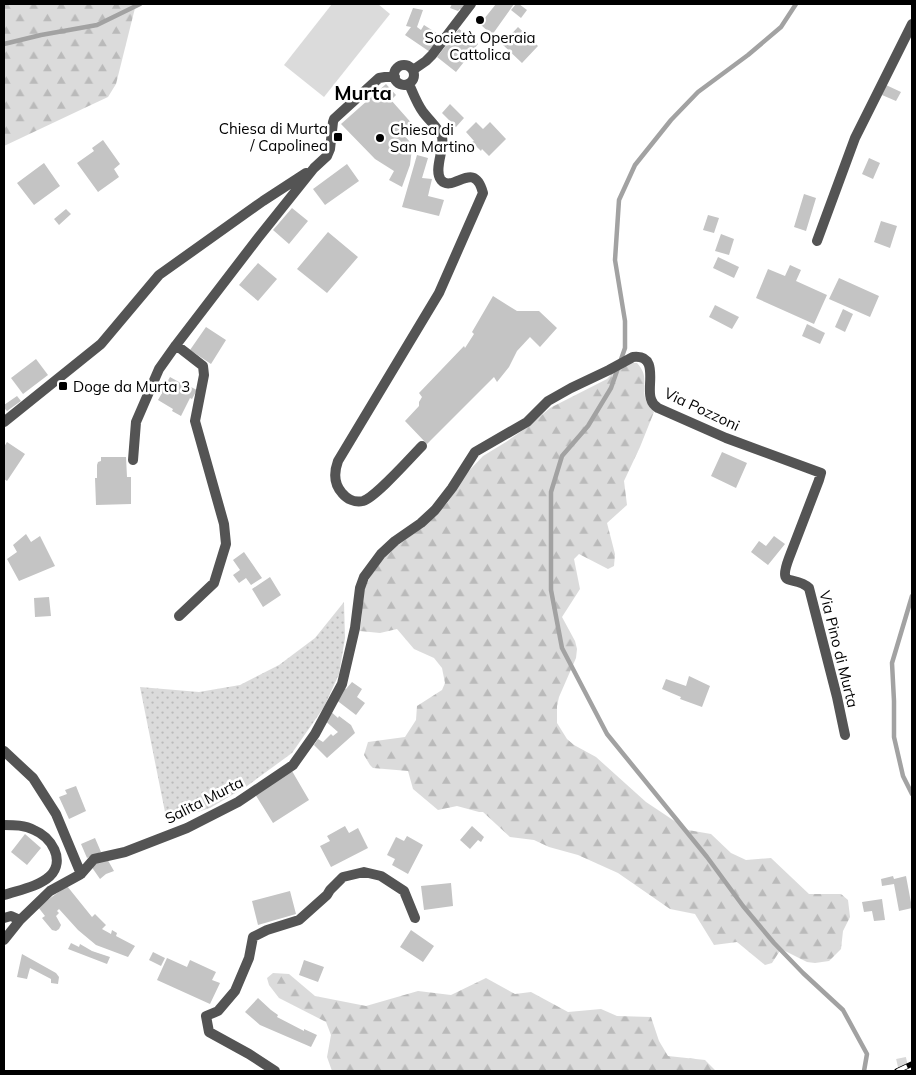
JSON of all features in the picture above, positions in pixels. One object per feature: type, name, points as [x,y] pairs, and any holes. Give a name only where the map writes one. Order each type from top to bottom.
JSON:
[{"type":"street","points":[[413,70],[432,55],[471,4]]},
{"type":"street","points":[[817,241],[856,138],[912,24]]},
{"type":"street","points":[[401,66],[407,66],[413,70],[413,80],[409,84],[397,82],[395,77],[396,70],[401,66]]},
{"type":"street","points":[[4,422],[101,344],[159,275],[322,161],[330,149],[334,120],[379,78],[385,76],[395,77]]},
{"type":"street","points":[[409,84],[422,111],[442,136],[438,177],[442,182],[448,184],[468,176],[474,178],[482,187],[483,193],[439,293],[338,461],[335,470],[335,480],[338,488],[350,500],[364,501],[378,491],[422,446]]},
{"type":"street","points":[[133,460],[136,422],[159,369],[258,238],[314,168]]},
{"type":"street","points":[[176,346],[203,366],[204,375],[195,421],[224,524],[226,544],[214,582],[180,616]]},
{"type":"street","name":"Via Pozzoni","points":[[355,628],[360,588],[364,576],[381,554],[435,510],[452,488],[475,452],[526,422],[548,401],[633,356],[646,360],[651,370],[650,396],[652,402],[658,408],[726,438],[821,473]]},
{"type":"street","name":"Via Pino di Murta","points":[[821,473],[784,573],[787,580],[801,583],[809,588],[845,735]]},
{"type":"street","name":"Salita Murta","points":[[4,940],[20,920],[50,891],[81,874],[94,859],[125,852],[187,828],[238,802],[293,765],[315,734],[342,684],[355,628]]},
{"type":"street","points":[[4,751],[33,778],[56,814],[81,874]]},
{"type":"street","points":[[4,825],[22,826],[45,836],[51,843],[57,858],[54,872],[48,878],[32,886],[4,895]]},
{"type":"street","points":[[275,1071],[210,1032],[206,1016],[218,1011],[234,991],[249,958],[253,937],[267,930],[299,920],[343,878],[364,872],[382,876],[404,891],[415,918]]},
{"type":"street","points":[[4,918],[12,916],[20,920]]},
{"type":"green space","points":[[4,4],[136,4],[116,84],[108,97],[4,146]]},
{"type":"green space","points":[[332,4],[378,4],[390,14],[324,97],[284,65]]},
{"type":"green space","points":[[637,363],[643,372],[645,398],[654,412],[624,481],[627,505],[607,523],[615,554],[614,566],[608,569],[579,554],[574,559],[580,589],[562,617],[575,641],[577,649],[576,658],[559,697],[557,723],[567,739],[574,745],[596,757],[646,802],[688,830],[711,834],[731,853],[746,860],[771,858],[809,894],[841,894],[848,900],[850,917],[843,931],[841,949],[829,961],[807,962],[781,949],[772,963],[765,965],[737,942],[714,945],[695,914],[670,909],[618,873],[578,855],[549,847],[534,840],[510,837],[483,812],[457,806],[438,810],[413,789],[408,771],[373,768],[364,755],[368,742],[405,737],[416,720],[417,706],[442,690],[445,683],[442,668],[434,658],[414,649],[397,629],[380,633],[360,631],[362,615],[361,594],[372,574],[388,553],[431,520],[448,502],[465,475],[483,456],[529,426],[550,408],[607,379],[618,367]]},
{"type":"green space","points":[[344,602],[345,638],[339,674],[324,707],[292,753],[247,786],[210,808],[167,822],[140,687],[199,692],[240,685],[279,665],[315,638]]},
{"type":"green space","points":[[273,973],[289,974],[315,996],[366,1006],[418,991],[451,995],[486,978],[515,994],[531,992],[568,1012],[601,1009],[617,1016],[651,1017],[659,1041],[668,1056],[705,1060],[716,1071],[332,1071],[327,1057],[331,1035],[326,1022],[279,998],[269,985],[267,978]]},
{"type":"building","points":[[452,4],[469,4],[463,11],[460,9],[458,11],[450,8]]},
{"type":"building","points":[[496,4],[514,4],[492,35],[480,24]]},
{"type":"building","points":[[516,4],[527,10],[521,18],[511,10]]},
{"type":"building","points":[[413,8],[423,10],[417,27],[421,30],[424,25],[441,36],[430,52],[405,35],[411,27],[406,26]]},
{"type":"building","points":[[518,27],[538,46],[522,63],[502,44]]},
{"type":"building","points":[[459,29],[478,44],[456,72],[437,57]]},
{"type":"building","name":"Chiesa di San Martino","points":[[386,84],[396,95],[391,100],[414,126],[406,134],[402,133],[410,142],[412,148],[410,165],[402,187],[389,180],[394,171],[375,159],[341,124]]},
{"type":"building","points":[[886,85],[901,92],[896,101],[882,95]]},
{"type":"building","points":[[450,104],[464,118],[456,127],[442,113]]},
{"type":"building","points":[[476,122],[483,129],[490,122],[506,139],[489,156],[472,142],[474,141],[466,132]]},
{"type":"building","points":[[103,140],[120,164],[114,169],[119,177],[98,192],[77,163],[94,151],[92,148]]},
{"type":"building","points":[[417,155],[428,158],[422,178],[432,179],[428,196],[444,200],[439,216],[402,207]]},
{"type":"building","points":[[869,158],[880,163],[873,179],[862,174]]},
{"type":"building","points":[[44,163],[60,186],[34,205],[17,183]]},
{"type":"building","points":[[347,164],[359,181],[325,205],[313,189]]},
{"type":"building","points":[[804,194],[816,198],[806,231],[794,227]]},
{"type":"building","points":[[292,208],[308,221],[289,244],[273,230]]},
{"type":"building","points":[[66,209],[71,214],[59,225],[54,219]]},
{"type":"building","points":[[708,215],[719,218],[714,233],[703,230]]},
{"type":"building","points":[[881,221],[897,226],[890,248],[874,242]]},
{"type":"building","points":[[328,232],[358,257],[327,293],[297,269]]},
{"type":"building","points":[[721,234],[734,239],[729,255],[715,251]]},
{"type":"building","points":[[718,257],[739,267],[734,278],[713,268]]},
{"type":"building","points":[[258,263],[277,279],[258,301],[239,285]]},
{"type":"building","points":[[790,265],[801,270],[796,281],[827,295],[814,324],[756,298],[768,269],[785,276]]},
{"type":"building","points":[[839,278],[879,296],[870,317],[829,299]]},
{"type":"building","points":[[493,296],[517,311],[539,311],[557,328],[540,347],[530,337],[517,351],[509,367],[497,382],[494,377],[427,444],[405,421],[419,406],[422,397],[419,393],[464,346],[465,348]]},
{"type":"building","points":[[715,305],[739,317],[732,329],[709,317]]},
{"type":"building","points":[[843,309],[853,314],[845,332],[835,327]]},
{"type":"building","points":[[807,324],[825,333],[820,344],[802,336]]},
{"type":"building","points":[[206,327],[226,340],[211,364],[190,350]]},
{"type":"building","points":[[36,359],[48,375],[23,394],[11,378]]},
{"type":"building","points":[[170,377],[197,390],[192,399],[190,398],[181,416],[158,400],[162,393],[159,392]]},
{"type":"building","points":[[17,396],[21,401],[7,411],[4,405]]},
{"type":"building","points":[[7,442],[25,454],[7,481],[4,479],[4,447]]},
{"type":"building","points":[[722,452],[747,463],[736,488],[711,476]]},
{"type":"building","points":[[101,457],[126,457],[127,477],[131,477],[131,504],[96,505],[95,478],[97,478],[97,465],[101,461]]},
{"type":"building","points":[[26,534],[31,542],[40,536],[55,566],[19,581],[7,559],[17,552],[13,545]]},
{"type":"building","points":[[774,536],[785,544],[768,565],[751,552],[759,541],[766,546]]},
{"type":"building","points":[[244,552],[262,578],[251,585],[246,578],[239,583],[233,575],[240,570],[233,560]]},
{"type":"building","points":[[270,577],[281,595],[263,607],[252,589]]},
{"type":"building","points":[[49,597],[51,616],[35,617],[34,598]]},
{"type":"building","points":[[689,676],[710,686],[702,707],[680,699],[681,697],[662,689],[666,679],[686,686]]},
{"type":"building","points":[[352,682],[362,689],[357,697],[365,703],[356,715],[335,699],[343,687],[346,689]]},
{"type":"building","points":[[329,710],[338,718],[339,716],[351,725],[355,733],[327,758],[314,745],[318,739],[323,742],[331,734],[333,736],[338,732],[323,719]]},
{"type":"building","points":[[292,771],[309,800],[273,823],[255,794]]},
{"type":"building","points":[[76,786],[86,811],[69,819],[59,797],[67,794],[65,790]]},
{"type":"building","points":[[345,826],[349,833],[358,828],[368,848],[331,867],[320,846],[330,841],[327,836]]},
{"type":"building","points":[[472,826],[484,837],[481,842],[478,840],[470,849],[460,840]]},
{"type":"building","points":[[25,834],[41,848],[27,865],[11,852]]},
{"type":"building","points":[[407,836],[423,845],[408,874],[392,865],[395,859],[387,855],[396,837],[404,841]]},
{"type":"building","points":[[95,838],[101,852],[87,858],[81,844]]},
{"type":"building","points":[[106,857],[114,871],[100,879],[91,866]]},
{"type":"building","points":[[893,876],[894,879],[906,876],[912,908],[899,911],[894,884],[882,886],[881,879]]},
{"type":"building","points":[[451,883],[453,906],[424,910],[421,886]]},
{"type":"building","points":[[67,886],[92,917],[95,914],[106,925],[102,929],[111,934],[112,930],[117,933],[116,936],[135,946],[128,957],[96,945],[78,930],[59,909],[57,911],[59,913],[56,916],[61,925],[56,931],[52,930],[42,918],[45,916],[38,907]]},
{"type":"building","points":[[290,891],[296,914],[258,925],[252,901]]},
{"type":"building","points":[[882,899],[885,920],[874,921],[872,911],[864,912],[862,902]]},
{"type":"building","points":[[411,930],[434,946],[423,962],[400,947]]},
{"type":"building","points":[[71,943],[79,947],[80,944],[92,951],[110,957],[107,964],[68,949]]},
{"type":"building","points":[[153,952],[165,958],[161,966],[149,960]]},
{"type":"building","points":[[22,954],[56,973],[59,977],[58,984],[51,983],[51,979],[30,968],[27,979],[17,977]]},
{"type":"building","points":[[167,958],[187,967],[190,960],[216,972],[212,980],[220,983],[210,1004],[157,980]]},
{"type":"building","points":[[304,960],[324,967],[318,982],[299,975]]},
{"type":"building","points":[[258,998],[278,1015],[277,1017],[304,1031],[304,1029],[317,1035],[311,1047],[260,1025],[245,1012]]},
{"type":"waterway","points":[[4,44],[97,25],[140,4]]},
{"type":"waterway","points":[[796,4],[781,27],[748,55],[698,92],[671,120],[635,165],[619,200],[615,260],[625,321],[625,348],[611,388],[588,426],[562,456],[551,492],[551,590],[562,648],[607,734],[774,943],[843,1010],[867,1054],[864,1071]]},
{"type":"waterway","points":[[912,596],[892,663],[894,737],[903,776],[912,794]]},
{"type":"tunnel","points":[[901,1058],[904,1071]]},
{"type":"railway","points":[[897,1071],[912,1064]]},
{"type":"place","name":"Società Operaia Cattolica","points":[[480,20]]},
{"type":"place","name":"Chiesa di Murta / Capolinea","points":[[338,137]]},
{"type":"place","name":"Chiesa di San Martino","points":[[380,138]]},
{"type":"place","name":"Doge da Murta 3","points":[[63,386]]},
{"type":"district","name":"Murta","points":[[363,92]]}]
